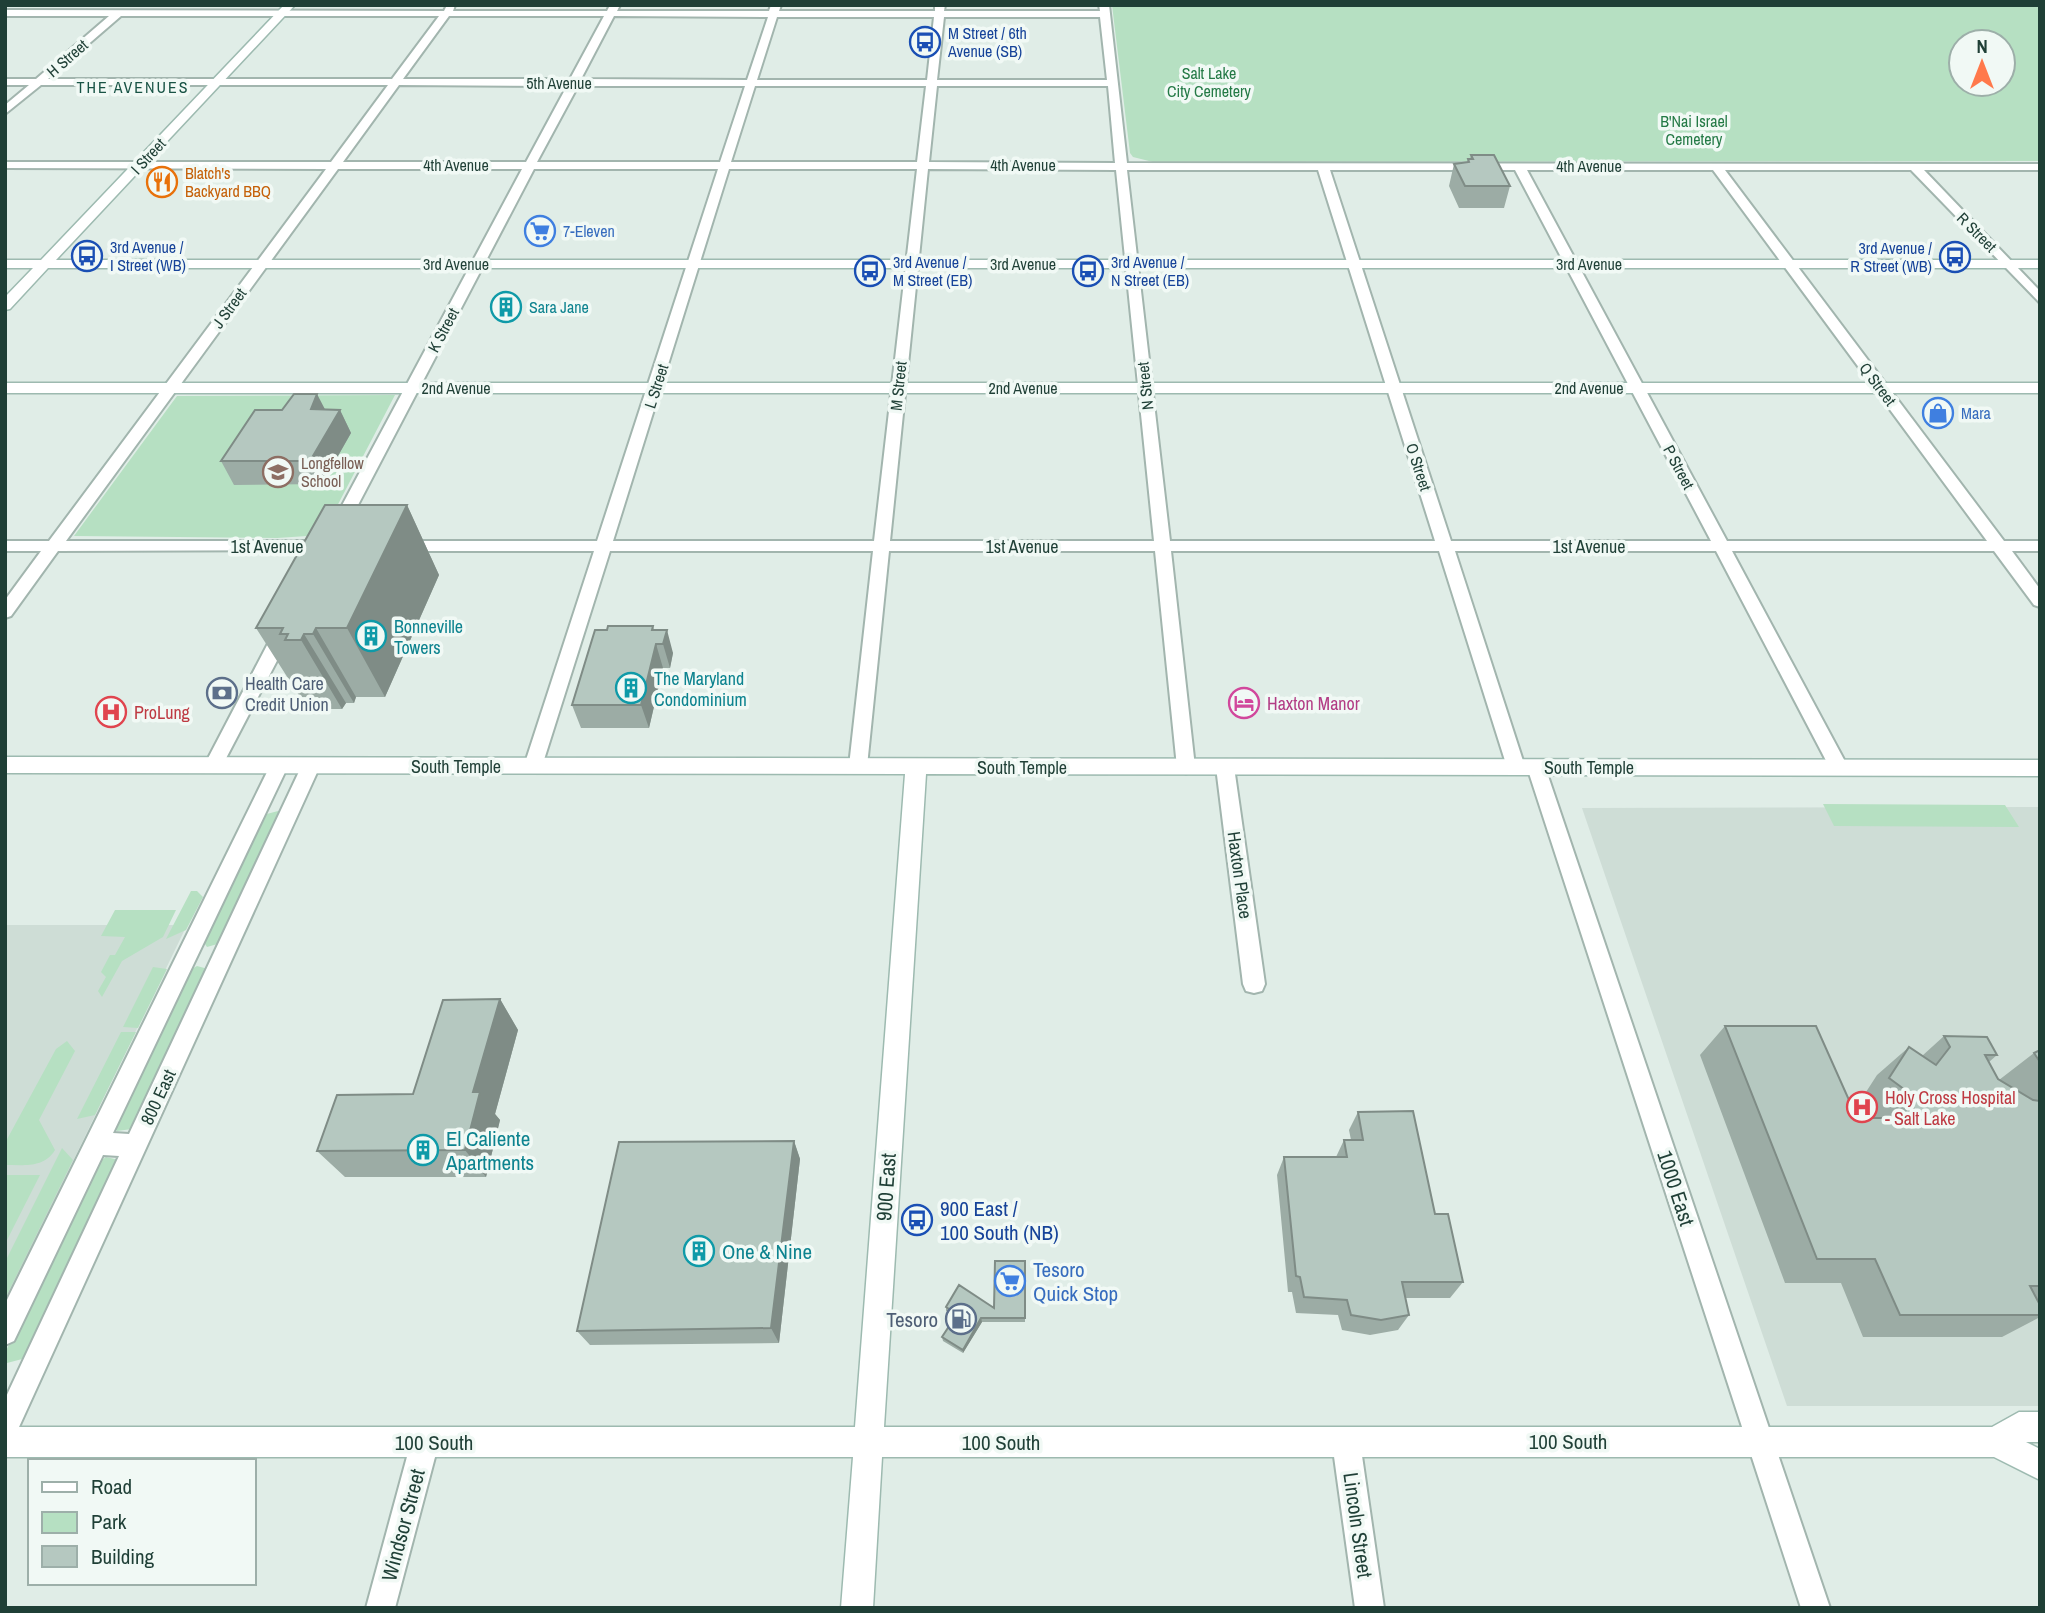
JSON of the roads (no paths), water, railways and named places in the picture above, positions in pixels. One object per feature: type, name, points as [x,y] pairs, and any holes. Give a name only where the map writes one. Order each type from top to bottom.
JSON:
[{"type":"street","name":"H Street","points":[[5,111],[128,5]]},
{"type":"street","points":[[5,13],[286,9],[1105,10]]},
{"type":"street","name":"I Street","points":[[5,306],[286,9]]},
{"type":"street","name":"J Street","points":[[5,612],[449,9]]},
{"type":"street","name":"K Street","points":[[330,551],[412,388],[612,9]]},
{"type":"street","name":"L Street","points":[[533,766],[775,10]]},
{"type":"street","name":"M Street","points":[[858,766],[939,10]]},
{"type":"street","name":"N Street","points":[[1105,10],[1186,767]]},
{"type":"street","name":"5th Avenue","points":[[5,82],[1113,83]]},
{"type":"street","name":"4th Avenue","points":[[5,165],[2040,167]]},
{"type":"street","name":"O Street","points":[[1323,166],[1445,546],[1526,767]]},
{"type":"street","name":"P Street","points":[[1519,166],[1839,768]]},
{"type":"street","name":"Q Street","points":[[1717,167],[2040,601]]},
{"type":"street","name":"R Street","points":[[1914,167],[2040,299]]},
{"type":"street","name":"3rd Avenue","points":[[5,264],[2040,264]]},
{"type":"street","name":"2nd Avenue","points":[[5,388],[2040,388]]},
{"type":"street","name":"1st Avenue","points":[[5,545],[330,551]]},
{"type":"street","name":"1st Avenue","points":[[383,546],[2040,546]]},
{"type":"street","points":[[214,766],[292,617]]},
{"type":"street","name":"South Temple","points":[[5,765],[2040,768]]},
{"type":"street","name":"800 East","points":[[5,1332],[279,766]]},
{"type":"street","name":"800 East","points":[[5,1429],[312,766]]},
{"type":"street","name":"900 East","points":[[857,1608],[916,767]]},
{"type":"street","name":"Haxton Place","points":[[1225,767],[1254,984]]},
{"type":"street","name":"1000 East","points":[[1526,767],[1761,1442],[1816,1608]]},
{"type":"street","points":[[188,954],[225,954]]},
{"type":"street","points":[[96,1144],[136,1145]]},
{"type":"street","name":"100 South","points":[[1996,1442],[2019,1427],[2040,1427]]},
{"type":"street","name":"100 South","points":[[5,1442],[1996,1442],[2040,1465]]},
{"type":"street","name":"Windsor Street","points":[[380,1608],[425,1442]]},
{"type":"street","name":"Lincoln Street","points":[[1346,1442],[1370,1608]]},
{"type":"place","name":"M Street / 6th Avenue (SB)","points":[[925,42]]},
{"type":"place","name":"Blatch's Backyard BBQ","points":[[162,182]]},
{"type":"place","name":"7-Eleven","points":[[540,231]]},
{"type":"place","name":"3rd Avenue / I Street (WB)","points":[[87,256]]},
{"type":"place","name":"3rd Avenue / R Street (WB)","points":[[1955,257]]},
{"type":"place","name":"3rd Avenue / M Street (EB)","points":[[870,271]]},
{"type":"place","name":"3rd Avenue / N Street (EB)","points":[[1088,271]]},
{"type":"place","name":"Sara Jane","points":[[506,307]]},
{"type":"place","name":"Mara","points":[[1938,413]]},
{"type":"place","name":"Longfellow School","points":[[278,472]]},
{"type":"place","name":"Bonneville Towers","points":[[371,636]]},
{"type":"place","name":"The Maryland Condominium","points":[[631,688]]},
{"type":"place","name":"Health Care Credit Union","points":[[222,693]]},
{"type":"place","name":"Haxton Manor","points":[[1244,703]]},
{"type":"place","name":"ProLung","points":[[111,712]]},
{"type":"place","name":"Holy Cross Hospital - Salt Lake","points":[[1862,1107]]},
{"type":"place","name":"El Caliente Apartments","points":[[423,1150]]},
{"type":"place","name":"900 East / 100 South (NB)","points":[[917,1220]]},
{"type":"place","name":"One & Nine","points":[[699,1251]]},
{"type":"place","name":"Tesoro Quick Stop","points":[[1010,1281]]},
{"type":"place","name":"Tesoro","points":[[961,1319]]},
{"type":"district","name":"THE AVENUES","points":[[133,87]]},
{"type":"park label","name":"Salt Lake City Cemetery","points":[[1209,82]]},
{"type":"park label","name":"B'Nai Israel Cemetery","points":[[1694,130]]}]
